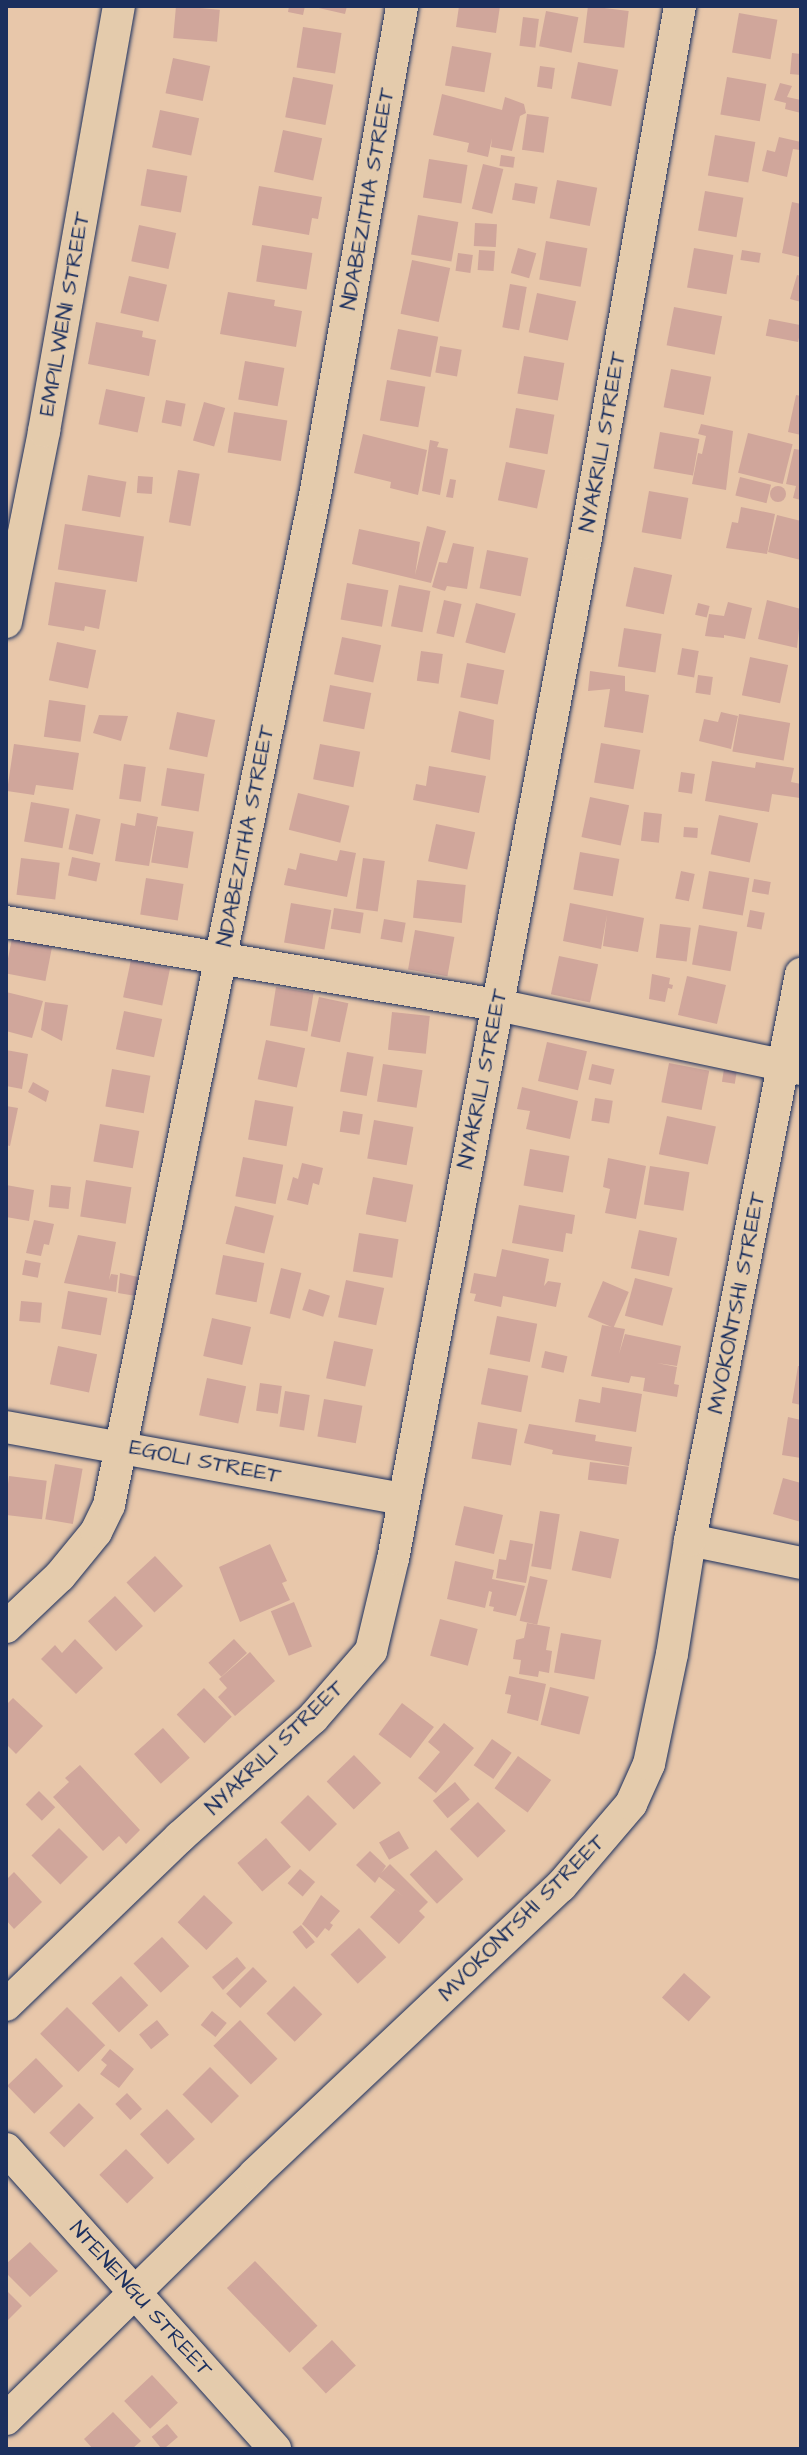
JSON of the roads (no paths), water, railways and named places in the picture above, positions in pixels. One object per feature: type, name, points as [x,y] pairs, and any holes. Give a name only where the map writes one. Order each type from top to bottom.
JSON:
[{"type":"street","name":"EMPILWENI STREET","points":[[6,622],[119,6]]},
{"type":"street","name":"NDABEZITHA STREET","points":[[6,1627],[60,1576],[96,1532],[109,1505],[316,490],[402,6]]},
{"type":"street","name":"NYAKRILI STREET","points":[[6,2005],[180,1837],[313,1718],[371,1651],[404,1499],[582,559],[680,6]]},
{"type":"street","points":[[6,922],[497,1005],[792,1068]]},
{"type":"street","name":"MVOKONTSHI STREET","points":[[6,2419],[255,2174],[561,1886],[631,1804],[649,1764],[690,1540],[792,1068],[801,974]]},
{"type":"street","name":"EGOLI STREET","points":[[6,1427],[404,1499]]},
{"type":"street","points":[[690,1540],[801,1563]]},
{"type":"street","name":"NTENENGU STREET","points":[[6,2149],[275,2449]]}]
